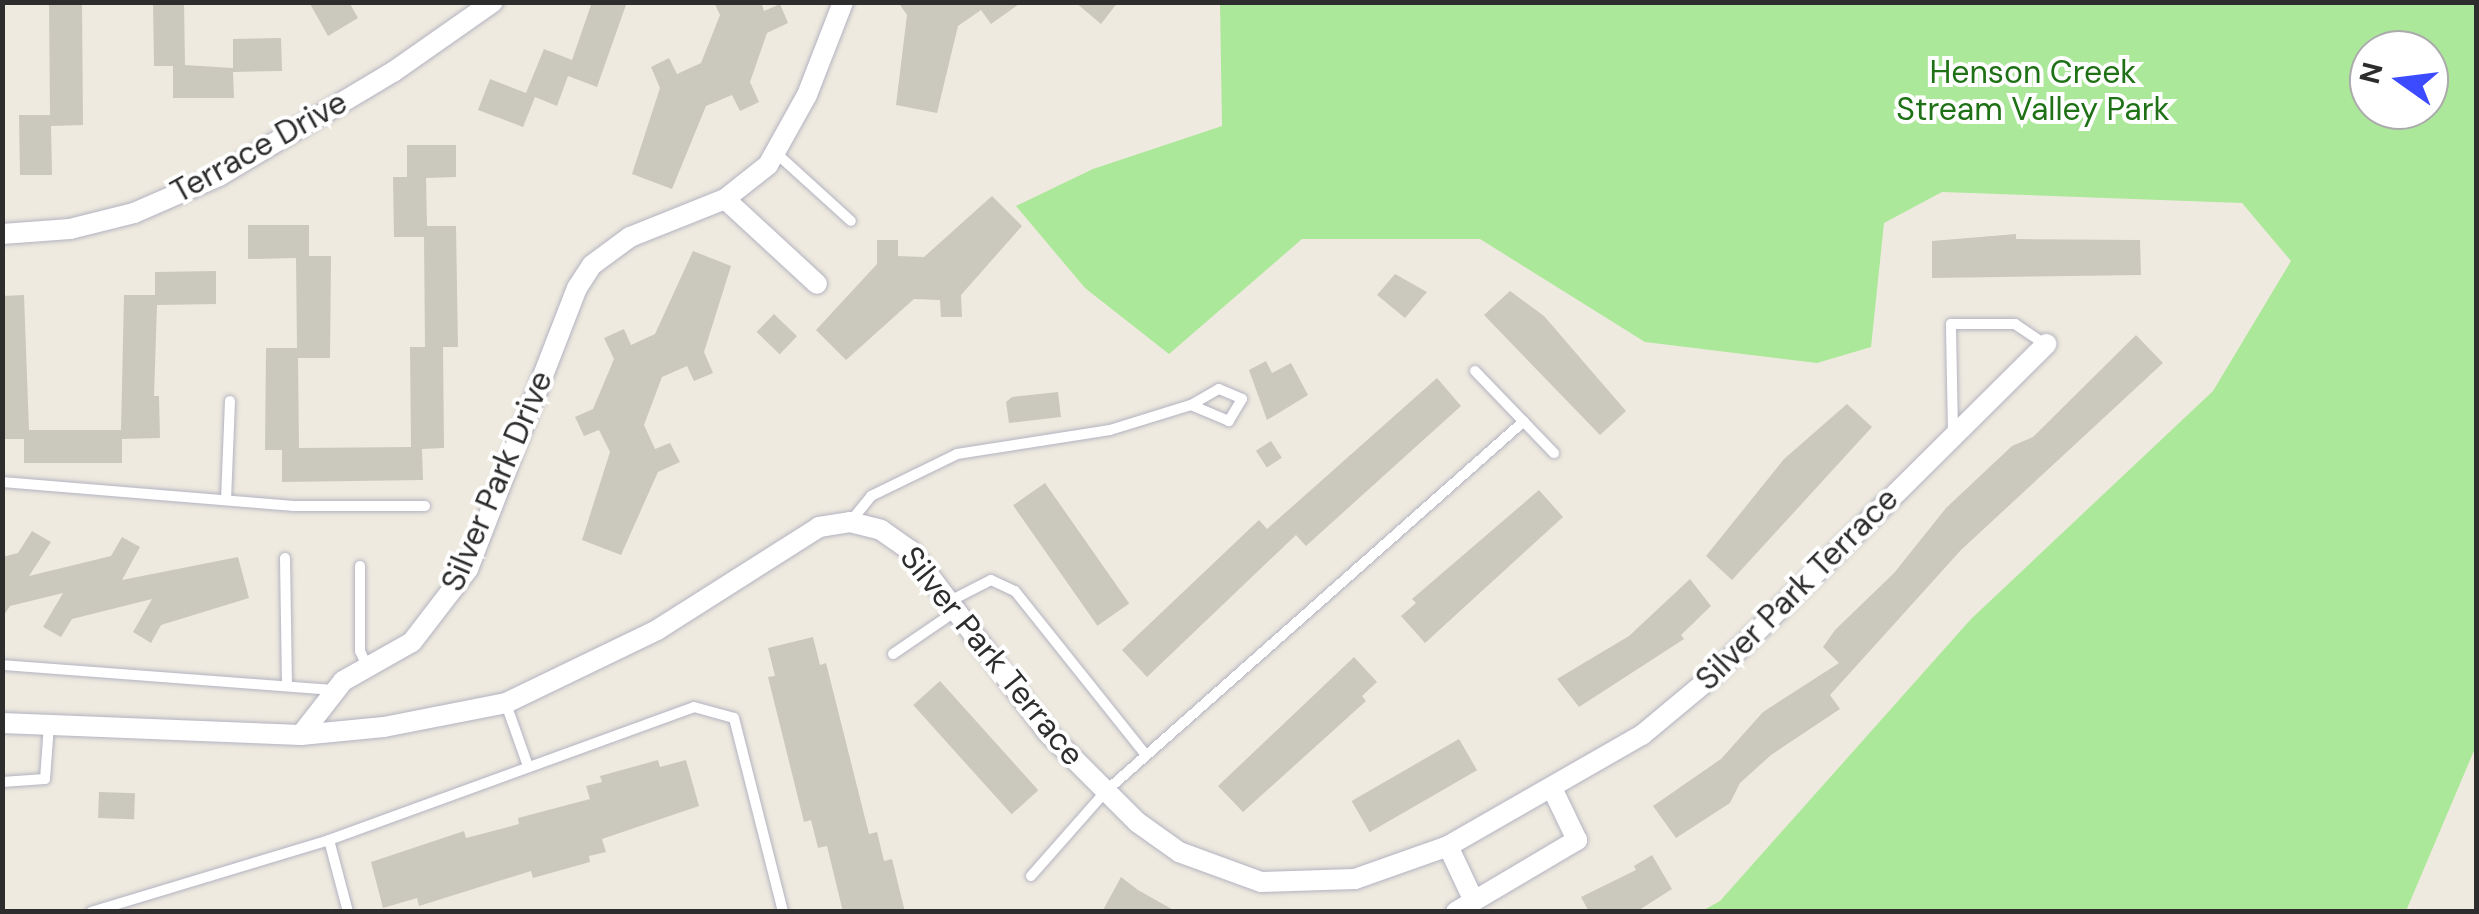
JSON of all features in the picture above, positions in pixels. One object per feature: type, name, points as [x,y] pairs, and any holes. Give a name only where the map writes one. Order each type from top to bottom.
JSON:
[{"type":"street","name":"Terrace Drive","points":[[2,234],[70,229],[134,212],[220,176],[409,62],[493,2]]},
{"type":"street","points":[[817,284],[725,199],[776,152],[843,2]]},
{"type":"street","name":"Silver Park Drive","points":[[302,734],[336,690],[367,666],[412,642],[440,613],[468,569],[576,288],[592,266],[648,228],[725,199]]},
{"type":"street","name":"Silver Park Terrace","points":[[850,522],[881,530],[910,550],[1048,732],[1106,791],[1179,852],[1261,882],[1355,879],[1448,846],[1642,736],[1708,680],[2046,344]]},
{"type":"street","points":[[2,722],[302,734],[384,727],[506,702],[657,630],[820,527],[850,522]]},
{"type":"street","points":[[1448,846],[1465,906],[1577,840],[1552,788]]},
{"type":"lane","points":[[776,152],[850,221]]},
{"type":"lane","points":[[1953,433],[1952,324],[2016,324],[2046,344]]},
{"type":"lane","points":[[1476,371],[1554,453]]},
{"type":"lane","points":[[850,522],[871,496],[957,454],[1110,430],[1191,405],[1219,388],[1242,400],[1229,421],[1191,405]]},
{"type":"lane","points":[[226,500],[230,401]]},
{"type":"lane","points":[[1030,876],[1106,791],[1524,422]]},
{"type":"lane","points":[[2,482],[226,500],[425,506]]},
{"type":"lane","points":[[285,558],[287,684]]},
{"type":"lane","points":[[360,566],[360,651],[367,666]]},
{"type":"lane","points":[[893,654],[991,580],[1016,590],[1146,755]]},
{"type":"lane","points":[[2,664],[336,690]]},
{"type":"lane","points":[[506,702],[528,766]]},
{"type":"lane","points":[[91,912],[329,840],[694,707],[726,712],[744,741],[783,912]]},
{"type":"lane","points":[[2,782],[45,779],[50,725]]},
{"type":"lane","points":[[329,840],[348,912]]},
{"type":"green space","name":"Henson Creek Stream Valley Park","points":[[1220,3],[2476,3],[2476,746],[2406,911],[1702,911],[1720,901],[1971,619],[2213,391],[2291,261],[2242,203],[1942,192],[1884,223],[1871,347],[1817,363],[1645,342],[1480,239],[1302,239],[1169,354],[1085,288],[1016,206],[1093,169],[1222,126]]},
{"type":"building","points":[[49,2],[82,2],[83,125],[51,126],[52,175],[20,175],[19,115],[50,115]]},
{"type":"building","points":[[153,2],[184,2],[185,65],[233,68],[233,39],[281,38],[282,71],[233,72],[234,98],[173,98],[173,66],[154,66]]},
{"type":"building","points":[[309,2],[349,2],[358,18],[328,36]]},
{"type":"building","points":[[592,2],[627,2],[597,87],[568,76],[557,106],[535,97],[523,127],[478,110],[490,79],[526,93],[544,49],[572,60]]},
{"type":"building","points":[[714,2],[761,2],[764,11],[780,4],[788,23],[767,33],[750,82],[759,102],[740,111],[732,95],[706,106],[672,189],[632,174],[660,88],[651,67],[669,58],[677,74],[701,63],[720,15]]},
{"type":"building","points":[[898,2],[1022,2],[991,24],[981,10],[958,26],[937,113],[896,105],[907,15]]},
{"type":"building","points":[[1075,2],[1118,2],[1101,24]]},
{"type":"building","points":[[407,145],[456,145],[456,177],[426,178],[427,226],[456,226],[458,347],[443,347],[444,448],[422,449],[423,480],[282,482],[282,450],[265,450],[266,348],[297,348],[296,258],[248,259],[248,225],[309,225],[309,256],[331,256],[330,358],[298,358],[299,448],[411,447],[410,347],[425,347],[424,237],[394,237],[393,177],[407,177]]},
{"type":"building","points":[[992,196],[1022,226],[961,295],[962,317],[941,317],[940,300],[914,299],[846,360],[816,330],[877,264],[877,240],[898,240],[898,256],[924,257]]},
{"type":"building","points":[[2016,234],[2016,239],[2140,240],[2141,275],[1932,278],[1932,241]]},
{"type":"building","points":[[693,251],[731,266],[704,352],[713,373],[694,381],[687,366],[662,377],[644,425],[655,449],[670,443],[680,462],[658,472],[621,555],[582,540],[610,452],[599,430],[584,436],[575,417],[593,409],[614,359],[604,338],[624,329],[631,345],[655,334]]},
{"type":"building","points":[[216,271],[216,304],[157,305],[154,396],[159,396],[160,438],[122,439],[122,463],[24,463],[24,439],[2,439],[2,296],[24,295],[29,430],[121,430],[124,295],[155,295],[155,272]]},
{"type":"building","points":[[1395,274],[1427,292],[1405,318],[1377,295]]},
{"type":"building","points":[[1510,291],[1544,316],[1626,411],[1600,435],[1484,315]]},
{"type":"building","points":[[774,314],[797,336],[780,354],[757,332]]},
{"type":"building","points":[[2136,335],[2163,363],[1961,550],[1830,695],[1840,709],[1771,755],[1740,783],[1730,803],[1676,838],[1653,806],[1721,759],[1763,712],[1839,663],[1823,647],[1835,630],[1894,573],[1946,508],[2012,446],[2033,437]]},
{"type":"building","points":[[1266,361],[1272,373],[1291,363],[1308,395],[1267,420],[1249,370]]},
{"type":"building","points":[[1437,378],[1461,406],[1306,546],[1296,535],[1147,677],[1122,650],[1259,520],[1267,529]]},
{"type":"building","points":[[1058,392],[1061,417],[1009,423],[1006,402],[1012,397]]},
{"type":"building","points":[[1847,404],[1872,427],[1732,580],[1706,556],[1784,459]]},
{"type":"building","points":[[1271,441],[1282,458],[1267,468],[1256,451]]},
{"type":"building","points":[[1045,483],[1129,603],[1097,626],[1013,505]]},
{"type":"building","points":[[1539,490],[1563,517],[1425,643],[1401,616],[1416,603],[1412,599]]},
{"type":"building","points":[[32,531],[51,542],[29,576],[111,556],[122,537],[140,547],[122,580],[238,557],[249,598],[161,625],[151,643],[133,632],[152,599],[72,619],[61,637],[43,627],[63,593],[10,606],[2,618],[2,557],[18,553]]},
{"type":"building","points":[[1690,579],[1711,606],[1681,635],[1684,639],[1579,707],[1557,679],[1629,636]]},
{"type":"building","points":[[813,637],[820,665],[826,663],[869,834],[877,832],[884,861],[892,859],[905,912],[843,912],[827,846],[818,848],[811,820],[804,822],[768,677],[775,676],[768,648]]},
{"type":"building","points":[[1354,657],[1377,682],[1362,696],[1366,701],[1243,812],[1218,786]]},
{"type":"building","points":[[940,681],[1038,790],[1012,814],[913,705]]},
{"type":"building","points":[[1459,739],[1477,770],[1370,832],[1352,801]]},
{"type":"building","points":[[658,760],[660,767],[686,760],[699,806],[602,839],[606,852],[589,856],[590,862],[533,878],[531,871],[419,906],[417,898],[383,908],[371,862],[464,831],[466,838],[519,824],[518,818],[590,799],[586,786],[602,782],[600,776]]},
{"type":"building","points":[[99,792],[135,793],[134,819],[98,818]]},
{"type":"building","points":[[1652,855],[1672,889],[1636,912],[1589,912],[1581,897],[1636,870],[1634,866]]},
{"type":"building","points":[[1121,877],[1138,890],[1177,912],[1102,912]]}]
